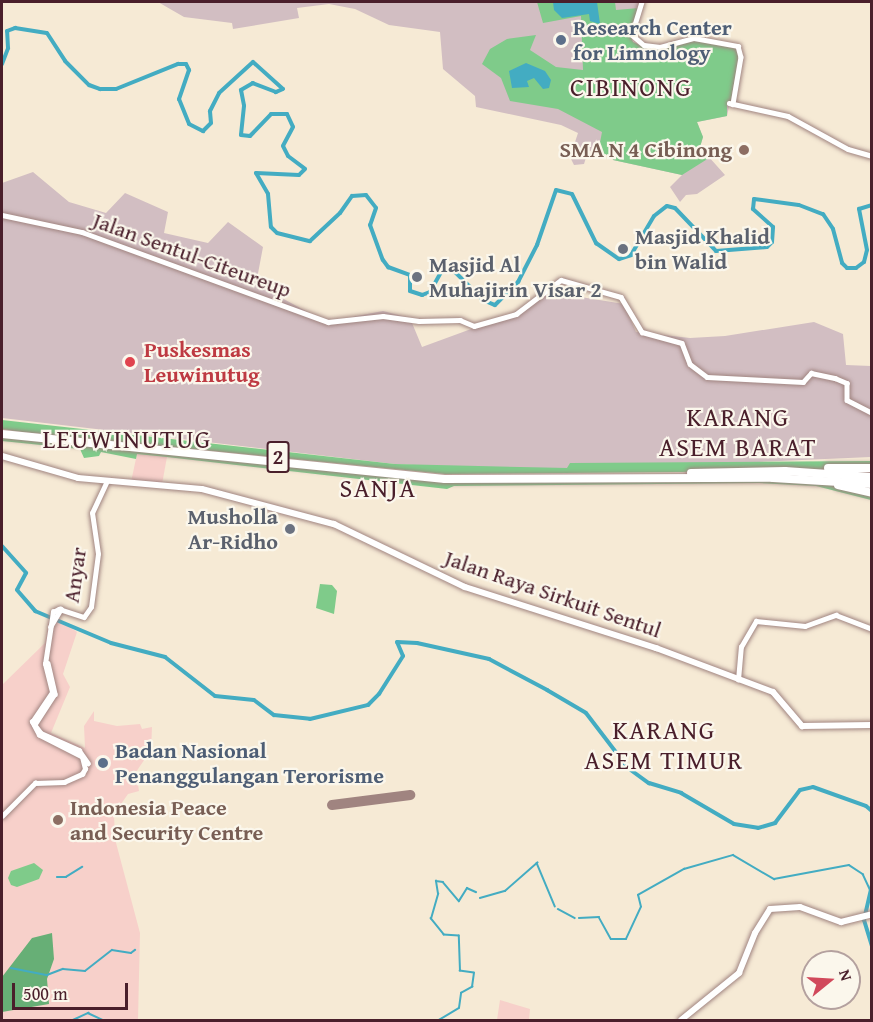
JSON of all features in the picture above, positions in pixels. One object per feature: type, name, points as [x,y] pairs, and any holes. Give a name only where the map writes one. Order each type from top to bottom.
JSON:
[{"type":"highway","name":"2","points":[[2,429],[445,474],[554,477]]},
{"type":"highway","name":"2","points":[[2,434],[445,479],[785,474],[872,477]]},
{"type":"highway","points":[[785,474],[872,468]]},
{"type":"highway","name":"2","points":[[785,474],[872,484]]},
{"type":"highway","points":[[785,474],[872,493]]},
{"type":"main road","name":"Jalan Raya Sirkuit Sentul","points":[[2,456],[72,477],[202,489],[337,525],[465,587],[656,648],[777,695],[802,726],[872,725]]},
{"type":"main road","points":[[681,1020],[740,973],[754,933],[770,909],[800,907],[841,922],[871,915]]},
{"type":"street","points":[[642,2],[632,35],[644,45],[660,47],[694,38],[738,46],[741,57],[731,104],[786,115],[848,149],[872,156]]},
{"type":"street","name":"Jalan Sentul-Citeureup","points":[[2,215],[82,232],[316,319],[330,322],[371,316],[419,321],[460,320],[474,326],[516,314],[561,280],[621,297],[642,332],[680,342],[690,364],[707,377],[802,382],[811,373],[835,378],[847,383],[848,400],[872,413]]},
{"type":"street","name":"Anyar","points":[[2,816],[33,785],[59,783],[83,775],[85,760],[65,745],[41,733],[35,723],[55,693],[48,661],[50,622],[57,611],[84,617],[91,607],[98,558],[92,513],[107,481]]},
{"type":"street","points":[[738,680],[741,647],[757,620],[807,626],[836,615],[872,629]]},
{"type":"street","name":"Anyar","points":[[2,821],[33,787],[43,783],[59,783]]},
{"type":"shaded area","points":[[158,2],[641,2],[630,35],[633,42],[651,49],[692,40],[730,102],[727,116],[697,122],[703,137],[700,147],[725,175],[697,194],[686,195],[680,202],[670,187],[682,175],[613,160],[612,156],[594,151],[588,151],[584,164],[574,165],[570,157],[578,133],[561,125],[476,107],[475,96],[443,69],[440,32],[389,25],[355,9],[329,4],[297,8],[299,18],[233,29],[232,23],[184,17]]},
{"type":"shaded area","points":[[33,172],[69,202],[106,213],[125,193],[168,212],[164,233],[208,243],[228,222],[263,247],[256,284],[326,322],[383,311],[410,318],[422,347],[512,314],[550,292],[624,304],[636,332],[690,338],[725,336],[814,322],[843,334],[846,365],[871,366],[871,457],[620,468],[473,468],[395,464],[2,418],[2,183]]},
{"type":"shaded area","points":[[137,454],[167,457],[162,484],[131,482]]},
{"type":"shaded area","name":"Indonesia Peace and Security Centre","points":[[49,621],[62,622],[77,632],[63,674],[70,687],[51,733],[85,748],[84,726],[94,711],[94,721],[117,726],[140,724],[142,729],[152,727],[151,750],[136,772],[139,791],[128,794],[114,814],[115,839],[140,933],[138,1020],[2,1020],[2,685],[45,643]]},
{"type":"shaded area","points":[[500,1000],[530,1009],[529,1020],[497,1020]]},
{"type":"green space","points":[[537,2],[615,2],[616,10],[639,8],[630,35],[633,42],[644,47],[677,45],[692,40],[737,47],[739,56],[731,101],[727,102],[727,116],[697,122],[703,137],[700,147],[709,158],[682,175],[613,160],[612,156],[598,153],[602,132],[558,109],[510,101],[501,78],[482,64],[490,49],[507,39],[536,35],[530,50],[556,67],[583,70],[581,16],[543,23]]},
{"type":"green space","points":[[2,420],[395,464],[567,468],[570,463],[870,461],[871,477],[785,471],[445,474],[22,432],[2,429]]},
{"type":"green space","points":[[2,434],[404,475],[823,479],[871,491],[871,500],[816,486],[759,483],[454,486],[447,489],[137,454],[136,459],[101,452],[99,456],[84,458],[80,449],[2,441]]},
{"type":"green space","points":[[320,584],[332,585],[337,591],[334,614],[316,608]]},
{"type":"green space","points":[[34,863],[43,870],[39,879],[17,887],[11,885],[8,878],[11,871]]},
{"type":"green space","points":[[52,933],[54,959],[47,979],[49,1004],[2,1012],[2,977],[32,938]]},
{"type":"water","points":[[553,2],[597,2],[600,24],[590,21],[589,14],[562,18],[554,10]]},
{"type":"water","points":[[526,63],[545,71],[551,80],[549,88],[543,89],[534,78],[527,81],[529,87],[512,88],[509,71]]},
{"type":"waterway","points":[[2,64],[8,48],[7,31],[15,28],[47,33],[65,61],[89,85],[100,89],[116,89],[178,64],[186,64],[189,70],[179,99],[189,124],[203,131],[211,123],[210,111],[219,93],[253,62],[283,89],[276,92],[253,83],[241,90],[244,106],[241,135],[250,136],[271,114],[287,114],[293,127],[283,146],[288,156],[305,169],[299,175],[256,173],[268,194],[271,227],[277,233],[310,241],[340,213],[352,196],[366,195],[376,208],[370,225],[383,260],[388,267],[410,275],[410,291],[422,295],[430,292],[443,269],[449,266],[483,300],[495,305],[518,282],[537,245],[556,190],[572,194],[596,243],[619,259],[631,255],[654,216],[667,206],[675,208],[716,251],[767,247],[772,242],[773,227],[753,209],[754,199],[799,205],[823,214],[833,229],[842,263],[847,268],[856,268],[864,262],[867,250],[859,209],[872,205]]},
{"type":"waterway","points":[[2,546],[26,573],[17,590],[35,611],[111,643],[165,657],[215,696],[254,700],[274,715],[310,719],[368,705],[379,694],[403,656],[397,642],[417,643],[489,659],[547,690],[586,713],[628,768],[649,783],[681,793],[734,824],[758,828],[775,823],[800,790],[813,787],[866,806],[872,811]]},
{"type":"waterway","points":[[579,918],[599,917],[611,939],[626,939],[641,907],[638,895],[684,869],[733,855],[774,879],[849,865],[863,874],[870,889]]},
{"type":"waterway","points":[[480,898],[505,891],[537,863],[555,906]]},
{"type":"waterway","points":[[57,877],[66,877],[82,867]]},
{"type":"waterway","points":[[439,1020],[459,1008],[461,993],[472,987],[474,973],[460,971],[459,936],[444,935],[431,919],[438,894],[436,881],[443,882],[459,901],[467,888],[476,892]]},
{"type":"waterway","points":[[872,885],[864,920],[872,946]]},
{"type":"waterway","points":[[558,909],[575,918]]},
{"type":"waterway","points":[[11,968],[47,975],[63,969],[85,971],[112,950],[131,953],[135,950]]},
{"type":"waterway","points":[[54,1020],[73,1020],[88,1013],[103,1020]]},
{"type":"runway","points":[[332,805],[410,795]]},
{"type":"place","name":"Research Center for Limnology","points":[[561,40]]},
{"type":"place","name":"SMA N 4 Cibinong","points":[[744,150]]},
{"type":"place","name":"Masjid Khalid bin Walid","points":[[623,249]]},
{"type":"place","name":"Masjid Al Muhajirin Visar 2","points":[[417,277]]},
{"type":"place","name":"Puskesmas Leuwinutug","points":[[130,362]]},
{"type":"place","name":"Musholla Ar-Ridho","points":[[290,529]]},
{"type":"place","name":"Badan Nasional Penanggulangan Terorisme","points":[[103,763]]},
{"type":"place","name":"Indonesia Peace and Security Centre","points":[[58,820]]},
{"type":"district","name":"CIBINONG","points":[[631,87]]},
{"type":"district","name":"KARANG ASEM BARAT","points":[[738,432]]},
{"type":"district","name":"LEUWINUTUG","points":[[127,439]]},
{"type":"district","name":"SANJA","points":[[378,488]]},
{"type":"district","name":"KARANG ASEM TIMUR","points":[[664,745]]}]
